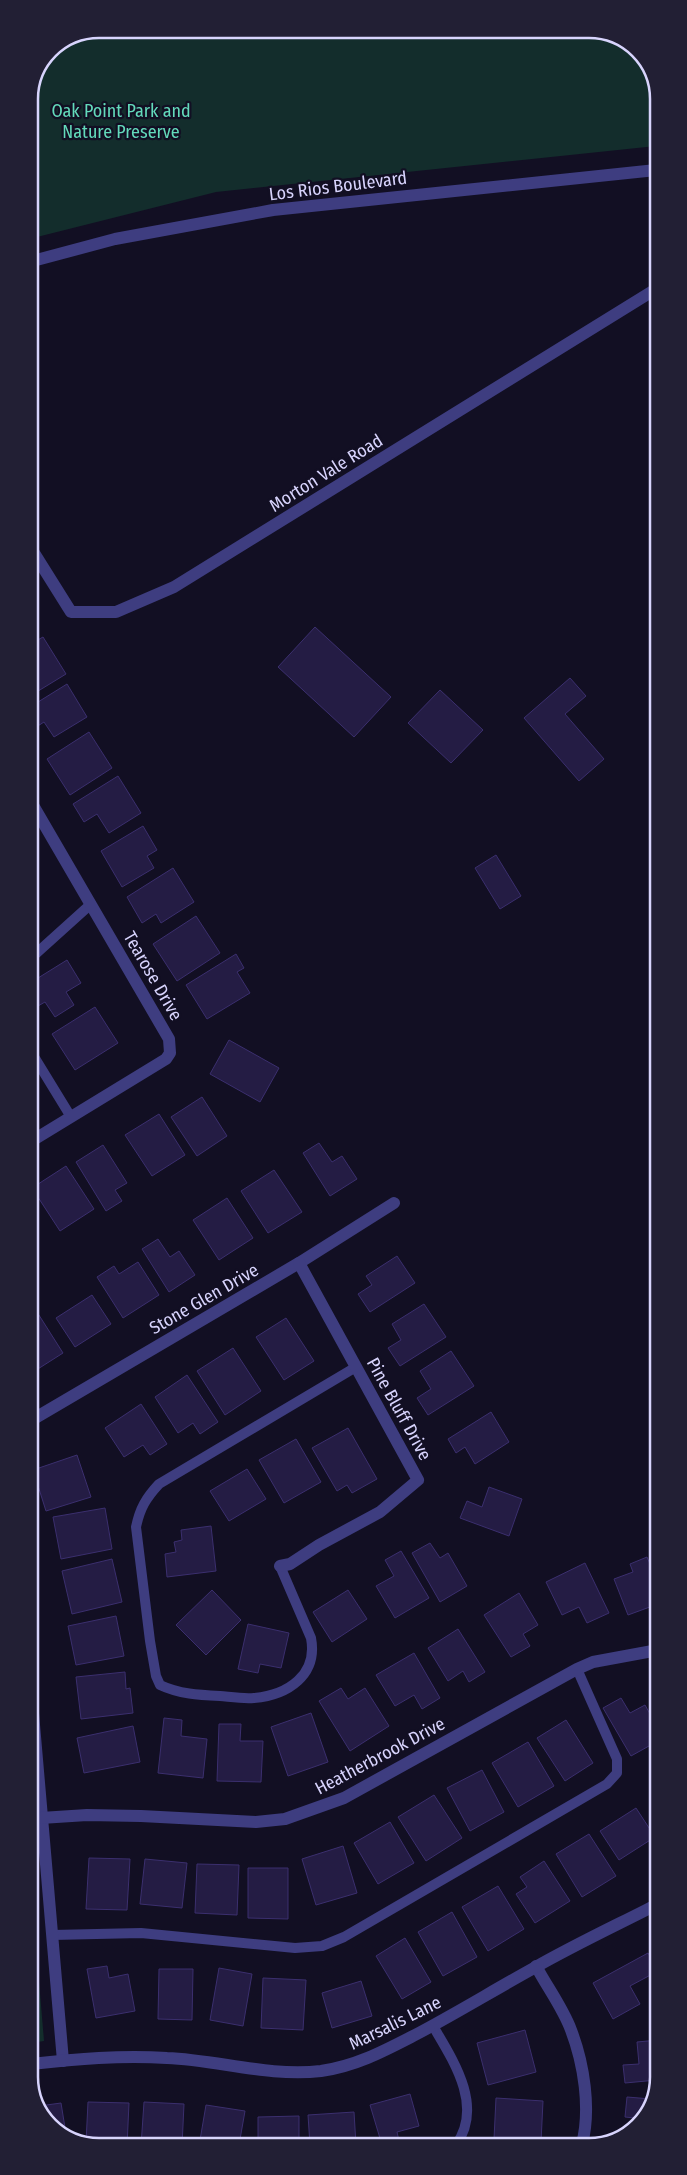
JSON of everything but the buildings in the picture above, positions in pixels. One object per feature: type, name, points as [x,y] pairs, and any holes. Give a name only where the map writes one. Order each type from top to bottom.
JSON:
[{"type":"street","name":"Los Rios Boulevard","points":[[38,260],[115,239],[273,210],[650,171]]},
{"type":"street","name":"Morton Vale Road","points":[[38,559],[71,612],[116,612],[174,587],[650,293]]},
{"type":"street","name":"Tearose Drive","points":[[38,818],[91,904],[169,1039],[171,1046],[166,1059],[38,1137]]},
{"type":"street","name":"Stone Glen Drive","points":[[38,1416],[299,1263],[394,1203]]},
{"type":"street","name":"Pine Bluff Drive","points":[[280,1566],[290,1564],[319,1545],[380,1512],[418,1480],[299,1263]]},
{"type":"street","name":"Heatherbrook Drive","points":[[42,1818],[87,1815],[256,1822],[285,1819],[344,1798],[577,1669],[593,1662],[650,1651]]},
{"type":"street","points":[[38,1771],[63,2061]]},
{"type":"street","name":"Marsalis Lane","points":[[38,2063],[100,2058],[167,2058],[222,2063],[279,2072],[320,2071],[348,2066],[371,2058],[432,2026],[536,1966],[650,1908]]},
{"type":"street","points":[[536,1966],[571,2029],[578,2052],[584,2081],[585,2110],[583,2138]]},
{"type":"lane","points":[[38,952],[91,904]]},
{"type":"lane","points":[[38,1063],[71,1117]]},
{"type":"lane","points":[[280,1566],[311,1638],[314,1651],[306,1674],[298,1682],[279,1692],[254,1698],[176,1693],[160,1685],[156,1676],[150,1641],[136,1526],[145,1500],[158,1484],[356,1367]]},
{"type":"lane","points":[[52,1936],[141,1932],[295,1948],[322,1946],[344,1937],[607,1784],[617,1773],[617,1759],[577,1669]]},
{"type":"lane","points":[[432,2026],[455,2064],[467,2103],[467,2119],[461,2138]]},
{"type":"green space","name":"Oak Point Park and Nature Preserve","points":[[99,38],[592,38],[612,42],[626,50],[643,72],[649,91],[650,147],[216,192],[38,237],[39,87],[42,75],[55,55],[75,42]]},
{"type":"green space","points":[[38,1969],[44,2041],[38,2042]]}]
